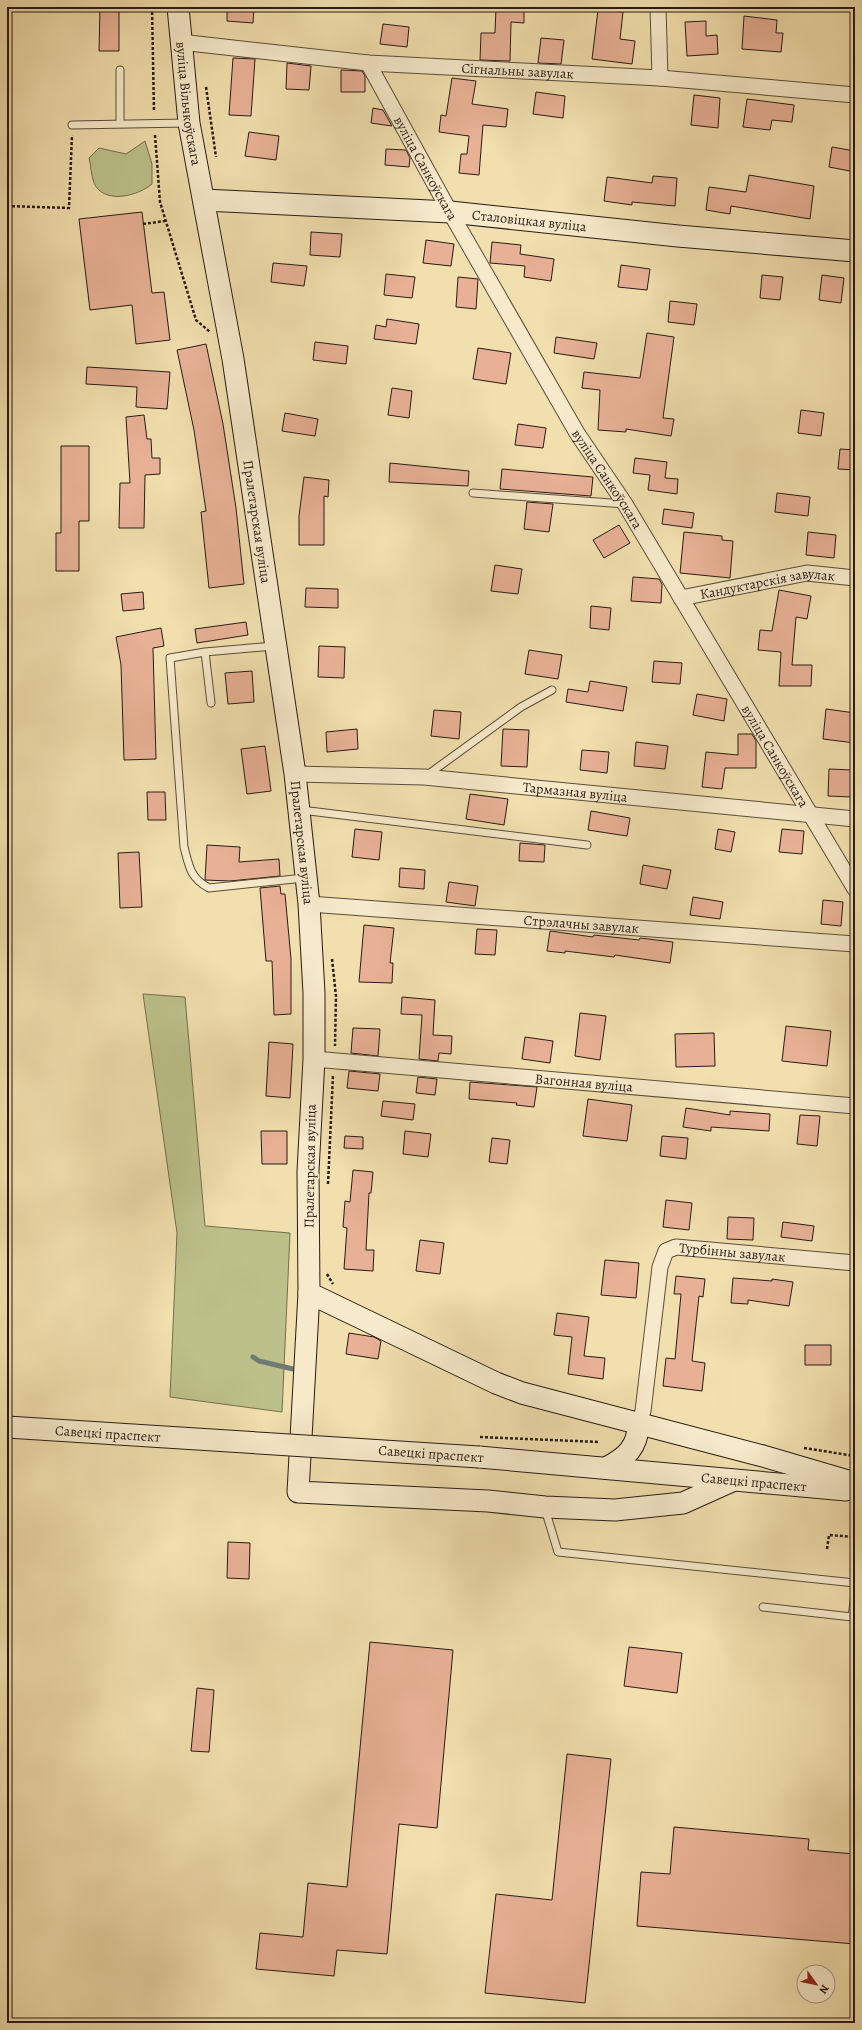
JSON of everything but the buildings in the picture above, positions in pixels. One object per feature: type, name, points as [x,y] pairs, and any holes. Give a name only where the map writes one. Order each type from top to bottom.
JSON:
[{"type":"main road","name":"вуліца Вільчкоўскага","points":[[178,7],[180,42],[189,123],[204,200]]},
{"type":"main road","name":"Сталовіцкая вуліца","points":[[204,200],[450,212],[678,236],[855,251]]},
{"type":"main road","name":"Пралетарская вуліца","points":[[204,200],[233,359],[276,646],[295,774],[309,904],[314,993],[314,1059],[308,1171],[309,1293],[298,1492],[488,1501],[544,1507]]},
{"type":"main road","points":[[309,1293],[502,1385],[522,1393],[639,1423],[855,1483]]},
{"type":"main road","points":[[606,1468],[621,1461],[630,1452],[636,1438],[639,1423]]},
{"type":"main road","name":"Савецкі праспект","points":[[7,1427],[479,1447],[606,1468],[732,1481],[855,1491]]},
{"type":"main road","points":[[544,1507],[615,1510],[682,1503],[732,1481]]},
{"type":"street","points":[[658,7],[660,78]]},
{"type":"street","name":"Сігнальны завулак","points":[[180,42],[368,63],[660,78],[855,94]]},
{"type":"street","name":"вуліца Санкоўскага","points":[[368,63],[450,212],[577,433],[625,504],[855,889]]},
{"type":"street","name":"Кандуктарскія завулак","points":[[681,598],[807,573],[855,578]]},
{"type":"street","name":"Тармазная вуліца","points":[[295,774],[424,777],[855,819]]},
{"type":"street","name":"Стрэлачны завулак","points":[[309,904],[855,944]]},
{"type":"street","name":"Вагонная вуліца","points":[[314,1059],[855,1106]]},
{"type":"street","name":"Турбінны завулак","points":[[639,1423],[643,1411],[660,1267],[666,1251],[676,1247],[855,1264]]},
{"type":"lane","points":[[120,70],[120,124]]},
{"type":"lane","points":[[72,125],[189,123]]},
{"type":"lane","points":[[473,493],[625,504]]},
{"type":"lane","points":[[276,646],[206,652],[170,658],[184,847],[191,872],[200,883],[209,888],[306,877]]},
{"type":"lane","points":[[206,652],[211,703]]},
{"type":"lane","points":[[424,777],[520,707],[552,690]]},
{"type":"lane","points":[[299,810],[587,845]]},
{"type":"lane","points":[[544,1507],[558,1552],[855,1583]]},
{"type":"lane","points":[[763,1607],[852,1617],[855,1594]]},
{"type":"path","points":[[152,7],[154,124],[160,202],[196,320],[214,336]]},
{"type":"path","points":[[7,206],[69,208],[72,125]]},
{"type":"path","points":[[143,224],[165,221]]},
{"type":"path","points":[[479,1447],[600,1442]]},
{"type":"path","points":[[827,1549],[829,1535],[855,1537]]},
{"type":"green space","points":[[145,141],[152,164],[152,184],[138,192],[122,196],[105,194],[99,190],[93,180],[89,158],[99,148],[126,154]]},
{"type":"green space","points":[[143,994],[185,997],[205,1226],[290,1233],[282,1412],[170,1397],[177,1233]]},
{"type":"waterway","points":[[253,1357],[259,1361],[293,1369]]}]
